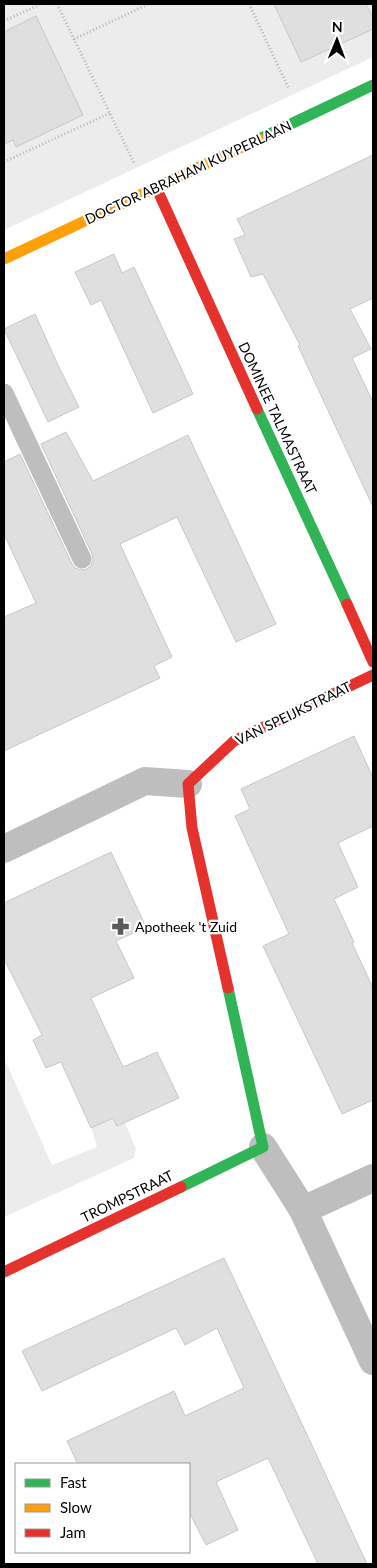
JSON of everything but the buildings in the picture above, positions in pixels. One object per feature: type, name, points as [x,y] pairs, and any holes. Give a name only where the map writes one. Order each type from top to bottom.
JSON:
[{"type":"street","name":"DOCTOR ABRAHAM KUYPERLAAN","points":[[4,259],[373,85]]},
{"type":"street","name":"DOMINEE TALMASTRAAT","points":[[152,189],[373,662]]},
{"type":"street","name":"VAN SPEIJKSTRAAT","points":[[188,784],[234,741],[373,675]]},
{"type":"street","points":[[4,849],[145,780],[188,784],[192,828],[263,1147],[303,1210],[373,1361]]},
{"type":"street","name":"TROMPSTRAAT","points":[[4,1272],[263,1147]]},
{"type":"street","points":[[303,1210],[373,1178]]},
{"type":"lane","points":[[4,393],[82,559]]},
{"type":"path","points":[[4,21],[41,4]]},
{"type":"path","points":[[57,4],[110,113],[152,189]]},
{"type":"path","points":[[74,39],[149,4]]},
{"type":"path","points":[[249,4],[302,118]]},
{"type":"path","points":[[4,162],[110,113]]},
{"type":"shaded area","points":[[4,4],[373,4],[373,57],[4,230]]},
{"type":"shaded area","points":[[4,1058],[52,1165],[97,1147],[88,1116],[117,1104],[136,1149],[134,1158],[4,1217]]},
{"type":"traffic: fast","points":[[259,139],[373,85]]},
{"type":"traffic: fast","points":[[257,409],[347,604]]},
{"type":"traffic: fast","points":[[181,1187],[263,1147],[228,988]]},
{"type":"traffic: slow","points":[[4,259],[259,139]]},
{"type":"traffic: jam","points":[[156,187],[257,409]]},
{"type":"traffic: jam","points":[[347,604],[373,662]]},
{"type":"traffic: jam","points":[[228,988],[192,828],[188,784],[234,741],[373,675]]},
{"type":"traffic: jam","points":[[4,1272],[181,1187]]},
{"type":"place","name":"Apotheek 't Zuid","points":[[121,926]]}]
